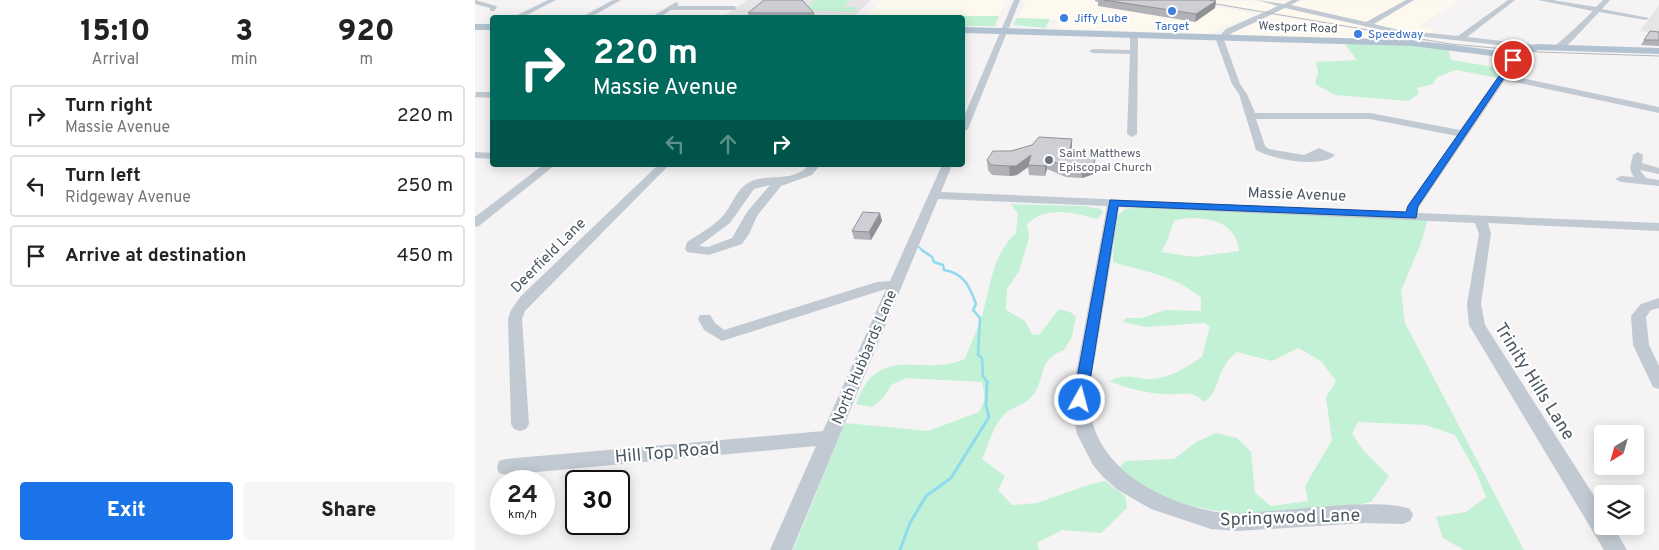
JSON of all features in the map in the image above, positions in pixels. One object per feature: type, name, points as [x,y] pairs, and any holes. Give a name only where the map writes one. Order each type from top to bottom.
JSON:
[{"type":"main road","points":[[475,26],[490,27]]},
{"type":"main road","name":"Westport Road","points":[[965,30],[1134,35],[1224,35],[1243,38],[1429,44],[1517,56]]},
{"type":"main road","points":[[1517,56],[1536,47],[1560,46],[1574,49],[1659,51]]},
{"type":"street","points":[[520,15],[553,0]]},
{"type":"street","points":[[589,15],[618,0]]},
{"type":"street","points":[[658,15],[684,0]]},
{"type":"street","points":[[965,124],[1017,0]]},
{"type":"street","points":[[1260,0],[1399,32],[1536,47]]},
{"type":"street","points":[[1297,0],[1224,35],[1223,49],[1236,84],[1243,94],[1251,116],[1258,146],[1266,152],[1282,156],[1308,157]]},
{"type":"street","points":[[1367,25],[1411,0]]},
{"type":"street","points":[[1459,40],[1512,0]]},
{"type":"street","points":[[1541,0],[1646,18]]},
{"type":"street","points":[[1560,46],[1607,0]]},
{"type":"street","points":[[475,1],[481,5],[494,7],[492,10]]},
{"type":"street","points":[[669,8],[734,8]]},
{"type":"street","points":[[1132,134],[1134,35]]},
{"type":"street","points":[[1091,61],[1095,40]]},
{"type":"street","points":[[1093,51],[1133,52]]},
{"type":"street","points":[[1413,216],[1411,210],[1413,206],[1517,56]]},
{"type":"street","points":[[1503,77],[1659,110]]},
{"type":"street","points":[[475,95],[490,95]]},
{"type":"street","points":[[1251,116],[1370,116],[1463,134]]},
{"type":"street","points":[[475,155],[490,156]]},
{"type":"street","points":[[1642,181],[1636,174],[1636,160],[1659,171]]},
{"type":"street","points":[[475,222],[547,167]]},
{"type":"street","name":"Deerfield Lane","points":[[520,424],[515,319],[518,310],[526,299],[662,167]]},
{"type":"street","points":[[781,182],[751,215],[737,241],[709,251],[692,249],[692,245],[726,220],[750,185],[760,182],[781,182],[808,173],[813,167]]},
{"type":"street","name":"North Hubbards Lane","points":[[781,550],[946,167]]},
{"type":"street","points":[[1621,179],[1659,183]]},
{"type":"street","name":"Massie Avenue","points":[[934,195],[1659,227]]},
{"type":"street","name":"Springwood Lane","points":[[1114,202],[1080,400],[1086,434],[1100,459],[1111,471],[1125,484],[1157,503],[1211,520],[1238,522],[1365,514],[1403,515]]},
{"type":"street","name":"Trinity Hills Lane","points":[[1480,219],[1485,234],[1474,304],[1477,325],[1617,550]]},
{"type":"street","points":[[705,319],[709,326],[722,336],[883,285],[895,285]]},
{"type":"street","points":[[1659,303],[1642,310],[1638,316],[1641,345],[1659,383]]},
{"type":"street","name":"Hill Top Road","points":[[506,468],[828,438]]},
{"type":"shaded area","points":[[747,0],[871,0],[855,15],[725,15]]},
{"type":"shaded area","points":[[881,0],[1007,0],[999,16],[868,15]]},
{"type":"shaded area","points":[[1026,0],[1181,0],[1256,14],[1208,34],[1059,28],[1055,19],[1019,18]]},
{"type":"shaded area","points":[[1461,0],[1418,26],[1434,30],[1424,39],[1204,1]]},
{"type":"shaded area","points":[[1659,5],[1659,34],[1640,31]]},
{"type":"shaded area","points":[[1271,15],[1385,35],[1393,42],[1233,35],[1232,33]]},
{"type":"green space","points":[[814,0],[850,0],[843,7],[858,7],[853,12],[804,10]]},
{"type":"green space","points":[[965,16],[999,16],[995,25],[999,26],[965,26]]},
{"type":"green space","points":[[1017,18],[1050,20],[1045,28],[1013,25]]},
{"type":"green space","points":[[1344,43],[1448,48],[1451,60],[1505,69],[1498,78],[1456,70],[1437,77],[1433,84],[1417,88],[1419,94],[1408,101],[1335,95],[1315,84],[1318,72],[1316,62],[1357,60]]},
{"type":"green space","points":[[1011,204],[1083,206],[1101,209],[1103,213],[1097,219],[1069,213],[1052,212],[1043,214],[1027,224],[1029,238],[1019,271],[1007,289],[1006,310],[1025,321],[1032,334],[1039,335],[1059,309],[1072,313],[1076,317],[1072,337],[1064,350],[1050,358],[1047,362],[1039,385],[1032,397],[1010,410],[999,421],[982,459],[1005,476],[998,490],[1012,505],[1037,503],[1105,481],[1125,496],[1127,508],[1101,533],[1062,530],[1037,543],[1039,550],[793,550],[845,423],[928,431],[979,412],[985,399],[982,382],[906,378],[891,385],[884,397],[872,407],[856,404],[865,385],[876,373],[889,367],[949,364],[965,359],[978,327],[994,268],[1002,250],[1016,233],[1018,214]]},
{"type":"green space","points":[[1144,207],[1428,219],[1421,243],[1401,291],[1405,323],[1524,550],[1464,550],[1443,538],[1436,517],[1466,512],[1486,497],[1476,472],[1455,435],[1426,425],[1358,422],[1352,434],[1364,451],[1389,476],[1371,502],[1320,511],[1271,515],[1222,512],[1171,500],[1151,491],[1117,471],[1125,461],[1174,459],[1196,442],[1216,433],[1237,438],[1251,452],[1255,493],[1271,506],[1308,501],[1305,486],[1332,440],[1326,397],[1336,381],[1321,361],[1298,348],[1272,361],[1237,352],[1225,365],[1214,391],[1205,402],[1194,395],[1185,393],[1150,393],[1109,381],[1126,376],[1145,379],[1158,378],[1185,368],[1202,357],[1210,326],[1204,323],[1146,327],[1123,322],[1126,318],[1142,318],[1165,310],[1201,311],[1201,298],[1181,284],[1159,275],[1113,262],[1115,218],[1125,209]],"holes":[[[1189,218],[1207,219],[1222,224],[1233,234],[1239,251],[1194,257],[1161,252],[1175,220]]]},
{"type":"building","points":[[764,0],[802,0],[814,13],[748,13]]},
{"type":"building","points":[[1104,0],[1209,0],[1216,1],[1196,14]]},
{"type":"building","points":[[1650,31],[1659,32],[1659,40],[1644,40]]},
{"type":"building","points":[[1039,137],[1072,139],[1070,150],[1096,151],[1094,164],[1082,168],[1066,167],[1047,159],[1045,166],[1028,165],[1031,155],[1016,166],[991,165],[987,160],[993,151],[1011,151],[1032,145]]},
{"type":"building","points":[[863,212],[880,213],[869,232],[852,231]]},
{"type":"waterway","points":[[919,247],[922,250]]},
{"type":"waterway","points":[[922,250],[932,257],[934,262],[943,265],[944,270],[957,274],[971,292],[976,304],[973,310],[980,318],[978,355],[982,358],[983,376],[988,383]]},
{"type":"waterway","points":[[900,550],[910,523],[926,496],[951,478],[989,417],[986,405],[987,382]]},
{"type":"railway","points":[[1193,0],[1450,44],[1539,52],[1659,56]]},
{"type":"place","name":"Target","points":[[1172,11]]},
{"type":"place","name":"Jiffy Lube","points":[[1064,18]]},
{"type":"place","name":"Speedway","points":[[1358,34]]},
{"type":"place","name":"Saint Matthews Episcopal Church","points":[[1049,160]]},
{"type":"route","points":[[1080,400],[1114,202],[1413,216],[1411,213],[1413,206],[1498,86],[1513,60]]}]
